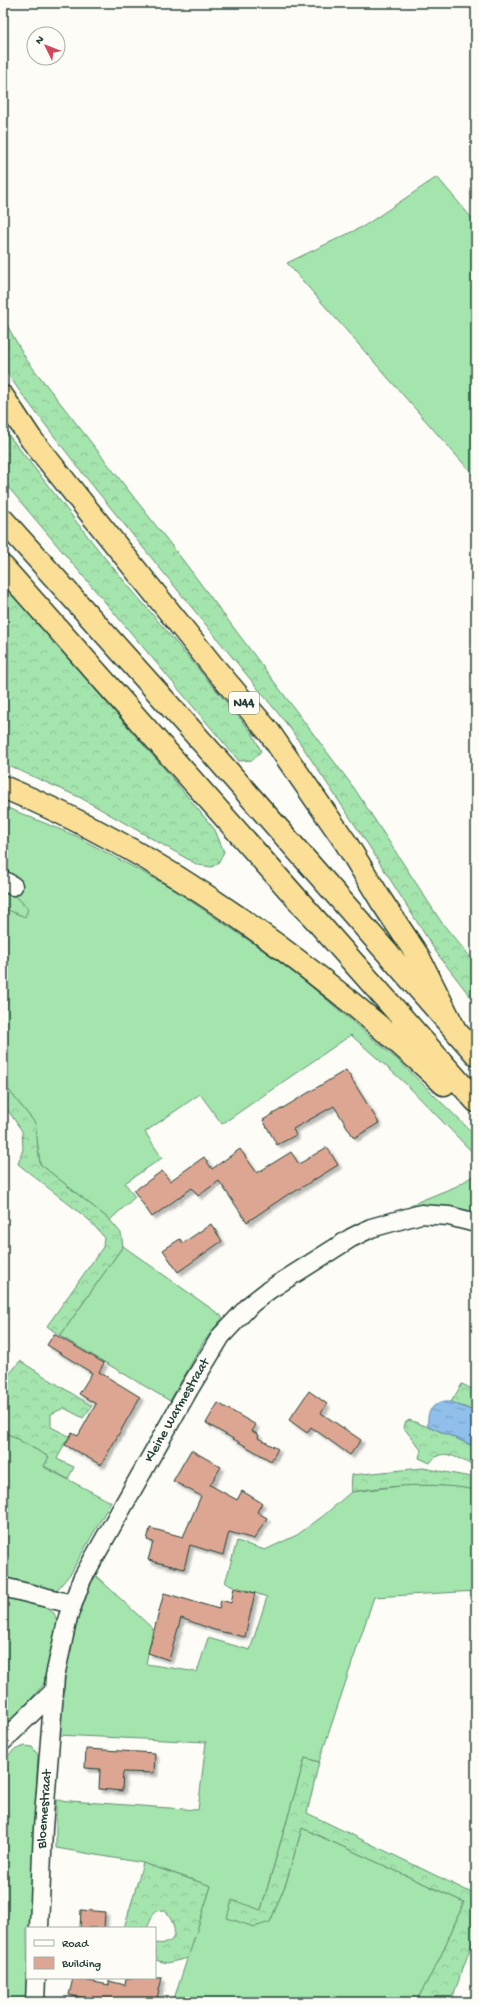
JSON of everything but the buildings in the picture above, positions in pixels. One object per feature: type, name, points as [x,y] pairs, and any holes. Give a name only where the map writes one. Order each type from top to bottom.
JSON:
[{"type":"highway","name":"N44","points":[[3,396],[41,450],[212,665],[269,732],[346,843],[382,902],[418,956],[455,1030],[476,1054]]},
{"type":"highway","points":[[3,520],[211,752],[455,1030]]},
{"type":"highway","points":[[3,567],[476,1101]]},
{"type":"highway","points":[[3,787],[72,819],[119,844],[224,908],[276,944],[377,1024],[419,1060],[476,1115]]},
{"type":"street","points":[[3,880],[13,886],[3,886]]},
{"type":"street","name":"Kleine Warmestraat","points":[[54,1691],[55,1676],[72,1604],[82,1579],[205,1361],[221,1336],[251,1304],[292,1274],[351,1238],[371,1228],[421,1214],[449,1216],[476,1223]]},
{"type":"street","points":[[3,1587],[72,1604]]},
{"type":"street","points":[[3,1741],[54,1691]]},
{"type":"street","name":"Bloemestraat","points":[[39,1927],[43,1828],[54,1691]]},
{"type":"street","points":[[35,2002],[36,1979]]},
{"type":"green space","points":[[437,177],[476,223],[476,478],[287,263],[364,226]]},
{"type":"green space","points":[[3,318],[26,359],[182,559],[354,788],[442,923],[476,964],[476,1004],[436,952],[369,846],[290,728],[84,475],[3,367]]},
{"type":"green space","points":[[3,428],[104,557],[253,734],[261,751],[253,760],[239,761],[3,481]]},
{"type":"green space","points":[[3,584],[168,773],[215,830],[224,852],[218,863],[212,867],[198,865],[81,798],[3,763]]},
{"type":"green space","points":[[3,806],[76,836],[170,887],[291,969],[400,1062],[476,1136],[476,1156],[406,1084],[351,1035],[222,1124],[200,1094],[145,1132],[162,1158],[125,1183],[135,1197],[110,1220],[40,1164],[35,1123],[3,1083],[3,908],[28,909],[17,897],[3,887],[5,853],[3,852]]},
{"type":"green space","points":[[3,887],[17,897],[28,909],[25,917],[3,908]]},
{"type":"green space","points":[[3,1083],[35,1123],[40,1164],[110,1220],[121,1233],[123,1246],[60,1336],[47,1326],[103,1247],[104,1237],[89,1220],[18,1164],[23,1149],[22,1131],[3,1103]]},
{"type":"green space","points":[[476,1174],[476,1212],[451,1207],[410,1205],[457,1186]]},
{"type":"green space","points":[[123,1246],[223,1317],[203,1343],[170,1401],[60,1336]]},
{"type":"green space","points":[[20,1361],[92,1406],[83,1418],[64,1408],[51,1414],[51,1427],[69,1436],[57,1459],[74,1467],[68,1479],[44,1466],[49,1457],[3,1431],[3,1382]]},
{"type":"green space","points":[[462,1384],[476,1391],[476,1412],[451,1402]]},
{"type":"green space","points":[[409,1420],[476,1447],[476,1467],[458,1458],[446,1455],[440,1455],[430,1463],[419,1458],[421,1450],[404,1428],[405,1423]]},
{"type":"green space","points":[[3,1431],[49,1457],[44,1467],[111,1502],[71,1573],[57,1590],[48,1590],[3,1579]]},
{"type":"green space","points":[[423,1468],[476,1478],[476,1490],[445,1486],[414,1485],[351,1492],[352,1475]]},
{"type":"green space","points":[[408,1485],[457,1486],[476,1490],[476,1591],[374,1597],[319,1762],[305,1758],[261,1910],[270,1922],[286,1883],[302,1828],[464,1902],[440,1958],[416,2002],[173,2002],[211,1886],[143,1863],[56,1848],[56,1800],[198,1810],[206,1742],[58,1735],[66,1672],[74,1633],[94,1574],[153,1629],[146,1664],[197,1672],[208,1638],[250,1650],[267,1597],[225,1583],[237,1541],[265,1550],[297,1535],[323,1516],[351,1492]]},
{"type":"green space","points":[[3,1594],[45,1607],[54,1613],[57,1621],[49,1667],[43,1685],[3,1729]]},
{"type":"green space","points":[[25,1746],[32,1747],[38,1755],[30,1927],[26,1927],[26,1979],[28,1979],[28,2002],[9,2002],[3,1999],[3,1760],[14,1750]]},
{"type":"green space","points":[[305,1758],[319,1762],[307,1813],[476,1895],[476,1932],[451,2002],[416,2002],[440,1958],[464,1902],[302,1828],[286,1883],[270,1922],[254,1927],[227,1918],[232,1900],[261,1910]]},
{"type":"green space","points":[[143,1863],[211,1886],[188,1958],[167,1963],[156,1960],[156,1943],[169,1942],[173,1938],[174,1934],[172,1922],[165,1910],[155,1911],[147,1927],[124,1927]]},
{"type":"water","points":[[441,1402],[451,1402],[476,1412],[476,1447],[428,1426],[428,1418],[431,1409]]}]
